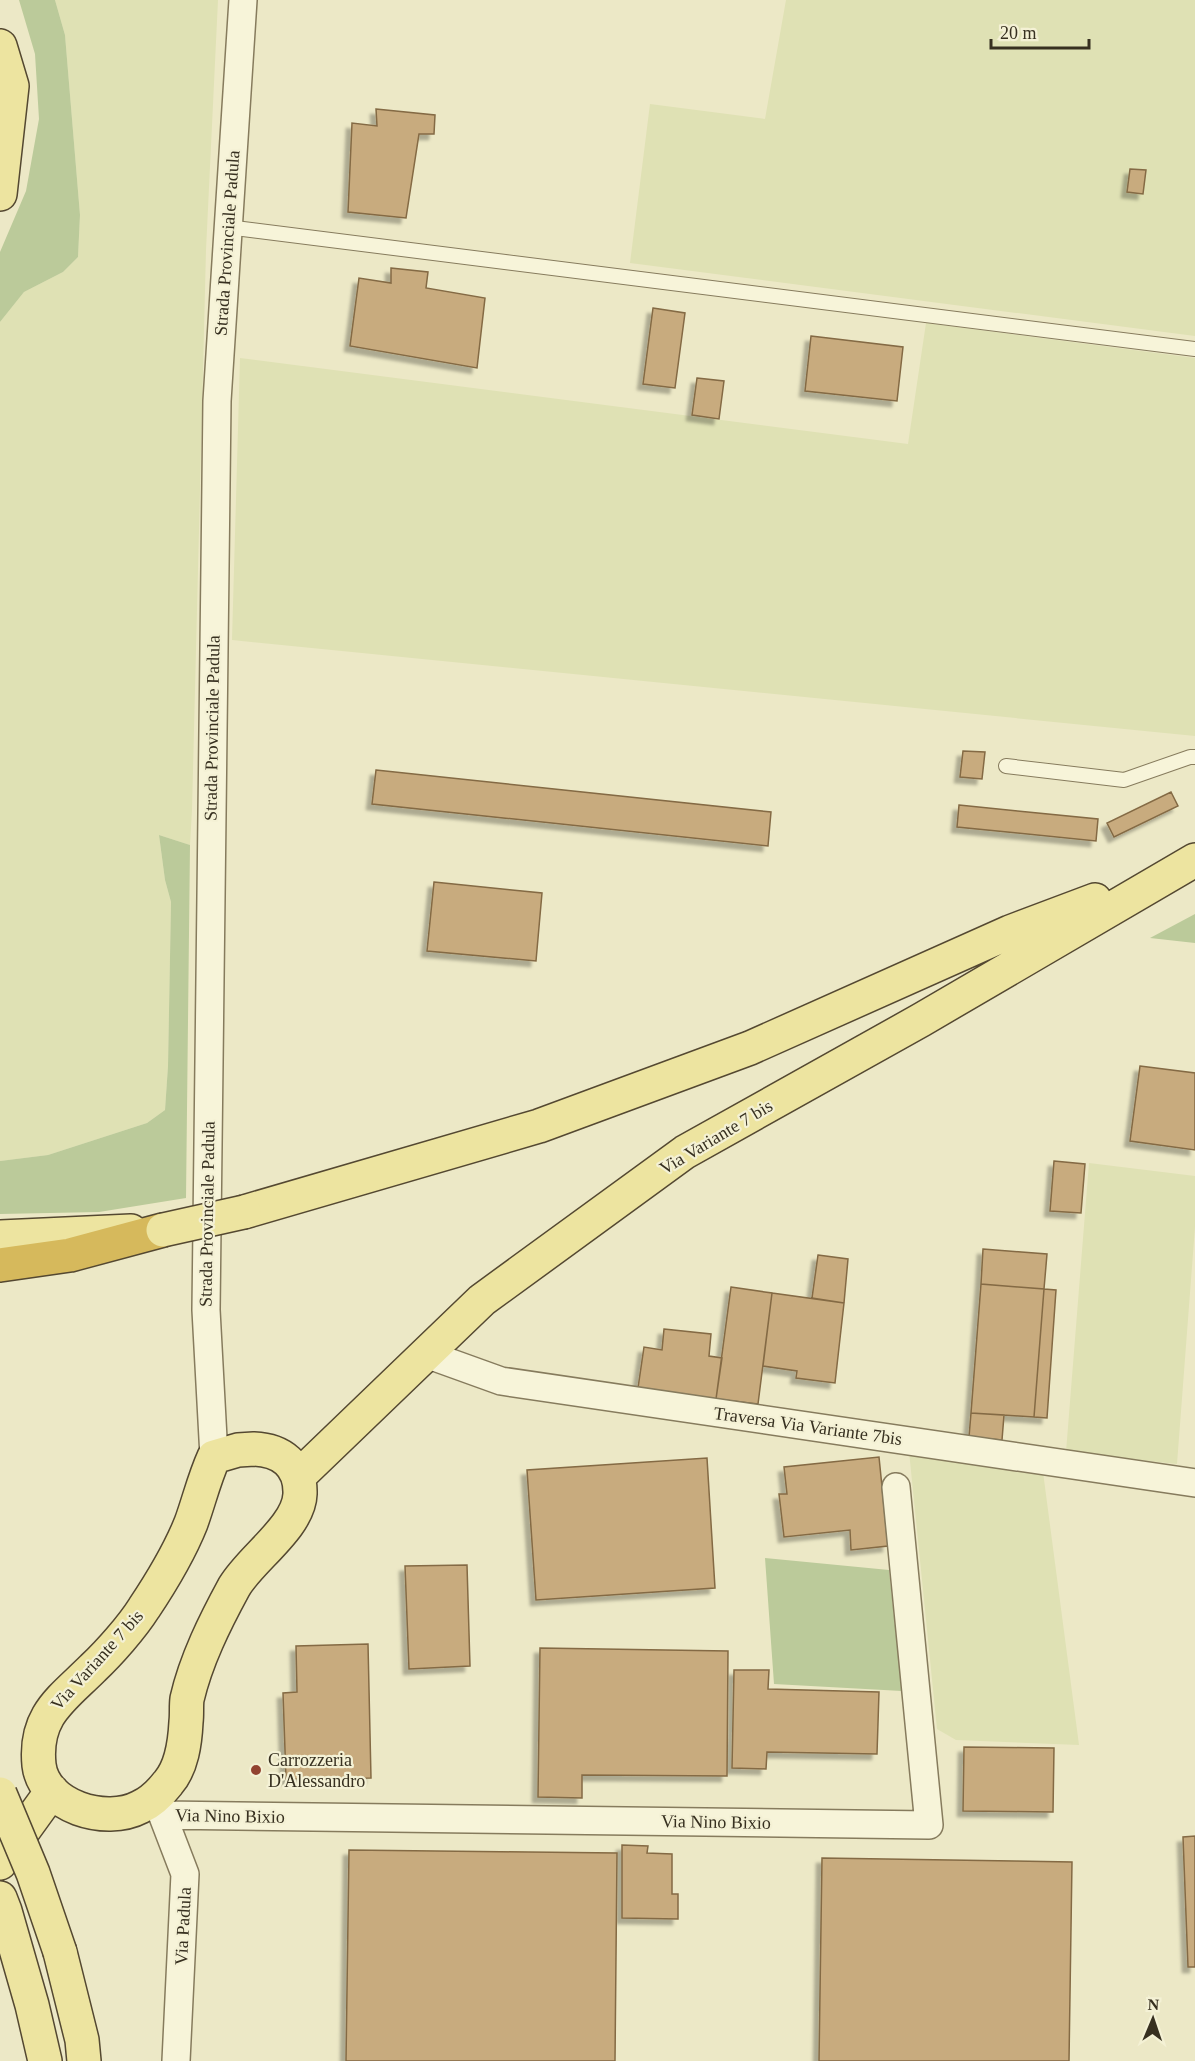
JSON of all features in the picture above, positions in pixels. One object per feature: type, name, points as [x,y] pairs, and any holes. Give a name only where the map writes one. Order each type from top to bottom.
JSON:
[{"type":"highway","points":[[0,1265],[70,1255],[163,1230]]},
{"type":"main road","points":[[0,46],[12,86],[0,194]]},
{"type":"main road","points":[[0,1237],[163,1230],[244,1212],[550,1122],[750,1048],[1010,932],[1189,864]]},
{"type":"main road","name":"Via Variante 7 bis","points":[[299,1476],[482,1300],[685,1152],[921,1020],[1189,864]]},
{"type":"main road","points":[[0,1863],[52,1791],[64,1801],[84,1810],[102,1814],[159,1806],[178,1766],[186,1724],[187,1701],[198,1660],[235,1585],[291,1520],[299,1505],[299,1476],[284,1456],[267,1449],[238,1450],[214,1457]]},
{"type":"main road","name":"Via Variante 7 bis","points":[[52,1791],[45,1784],[40,1773],[38,1758],[44,1724],[49,1712],[64,1694],[94,1667],[143,1610],[172,1564],[190,1524],[203,1480],[214,1457]]},
{"type":"main road","points":[[0,1794],[33,1873],[60,1952],[82,2040],[84,2061]]},
{"type":"main road","points":[[0,1898],[6,1911],[32,2005],[45,2061]]},
{"type":"street","name":"Strada Provinciale Padula","points":[[214,1457],[206,1310],[217,401],[243,0]]},
{"type":"street","name":"Traversa Via Variante 7bis","points":[[426,1354],[501,1382],[1195,1483]]},
{"type":"street","name":"Via Nino Bixio","points":[[159,1806],[929,1825],[896,1487]]},
{"type":"street","name":"Via Padula","points":[[159,1806],[185,1874],[176,2061]]},
{"type":"lane","points":[[227,227],[1195,349]]},
{"type":"lane","points":[[1006,766],[1124,780],[1190,757],[1195,758]]},
{"type":"green space","points":[[19,0],[55,0],[65,35],[80,215],[78,257],[63,272],[24,292],[0,322],[0,252],[26,191],[39,119],[35,54]]},
{"type":"green space","points":[[55,0],[218,0],[206,250],[192,810],[190,845],[159,835],[165,880],[171,902],[165,1110],[147,1123],[48,1155],[0,1161],[0,322],[24,292],[63,272],[78,257],[80,215],[65,35]]},
{"type":"green space","points":[[786,0],[1195,0],[1195,336],[630,263],[650,104],[765,119]]},
{"type":"green space","points":[[926,323],[1195,358],[1195,736],[232,640],[240,358],[908,444]]},
{"type":"green space","points":[[159,835],[190,845],[186,1198],[99,1212],[0,1214],[0,1161],[48,1155],[147,1123],[165,1110],[171,902],[165,880]]},
{"type":"green space","points":[[1195,914],[1195,943],[1150,938]]},
{"type":"green space","points":[[1089,1163],[1195,1176],[1195,1227],[1177,1464],[1066,1452]]},
{"type":"green space","points":[[909,1451],[1043,1472],[1079,1745],[956,1740],[937,1729]]},
{"type":"green space","points":[[765,1558],[889,1570],[902,1691],[774,1684]]},
{"type":"building","points":[[376,109],[435,115],[434,134],[419,134],[406,218],[348,212],[352,123],[377,126]]},
{"type":"building","points":[[1130,169],[1146,170],[1143,194],[1127,192]]},
{"type":"building","points":[[391,268],[428,272],[426,288],[485,298],[477,368],[350,346],[359,278],[391,283]]},
{"type":"building","points":[[653,308],[685,313],[675,388],[643,384]]},
{"type":"building","points":[[811,336],[903,347],[897,401],[805,391]]},
{"type":"building","points":[[697,378],[724,381],[719,419],[692,415]]},
{"type":"building","points":[[963,751],[985,752],[982,779],[960,777]]},
{"type":"building","points":[[376,770],[771,812],[768,846],[372,804]]},
{"type":"building","points":[[1171,792],[1178,806],[1114,837],[1107,823]]},
{"type":"building","points":[[959,805],[1098,819],[1096,841],[957,827]]},
{"type":"building","points":[[434,882],[542,893],[536,961],[427,951]]},
{"type":"building","points":[[1140,1066],[1195,1073],[1195,1150],[1130,1141]]},
{"type":"building","points":[[1054,1161],[1085,1164],[1081,1213],[1050,1211]]},
{"type":"building","points":[[983,1249],[1047,1254],[1044,1289],[981,1284]]},
{"type":"building","points":[[818,1255],[848,1259],[844,1303],[812,1298]]},
{"type":"building","points":[[981,1284],[1044,1289],[1034,1417],[971,1413]]},
{"type":"building","points":[[731,1287],[772,1293],[758,1404],[716,1399]]},
{"type":"building","points":[[1044,1289],[1056,1290],[1047,1418],[1034,1417]]},
{"type":"building","points":[[772,1293],[844,1303],[835,1383],[796,1378],[797,1371],[763,1366]]},
{"type":"building","points":[[664,1329],[711,1334],[709,1356],[722,1358],[716,1399],[638,1388],[644,1347],[662,1350]]},
{"type":"building","points":[[971,1413],[1004,1415],[1002,1440],[969,1437]]},
{"type":"building","points":[[879,1457],[888,1546],[851,1550],[850,1530],[784,1537],[779,1494],[787,1494],[784,1467]]},
{"type":"building","points":[[707,1458],[715,1588],[536,1600],[527,1470]]},
{"type":"building","points":[[467,1565],[470,1666],[409,1669],[405,1566]]},
{"type":"building","points":[[368,1644],[371,1778],[286,1779],[283,1693],[297,1692],[296,1646]]},
{"type":"building","points":[[540,1648],[728,1651],[727,1776],[582,1775],[582,1798],[538,1797]]},
{"type":"building","points":[[734,1670],[769,1670],[768,1689],[879,1692],[877,1754],[767,1752],[766,1769],[732,1768]]},
{"type":"building","points":[[964,1747],[1054,1748],[1053,1812],[963,1811]]},
{"type":"building","points":[[1195,1836],[1195,1967],[1188,1967],[1183,1837]]},
{"type":"building","points":[[622,1845],[648,1846],[647,1853],[672,1854],[672,1894],[678,1894],[678,1919],[622,1918]]},
{"type":"building","points":[[349,1850],[617,1853],[615,2061],[346,2061]]},
{"type":"building","points":[[822,1858],[1072,1862],[1069,2061],[819,2061]]},
{"type":"place","name":"Carrozzeria D'Alessandro","points":[[256,1770]]}]
